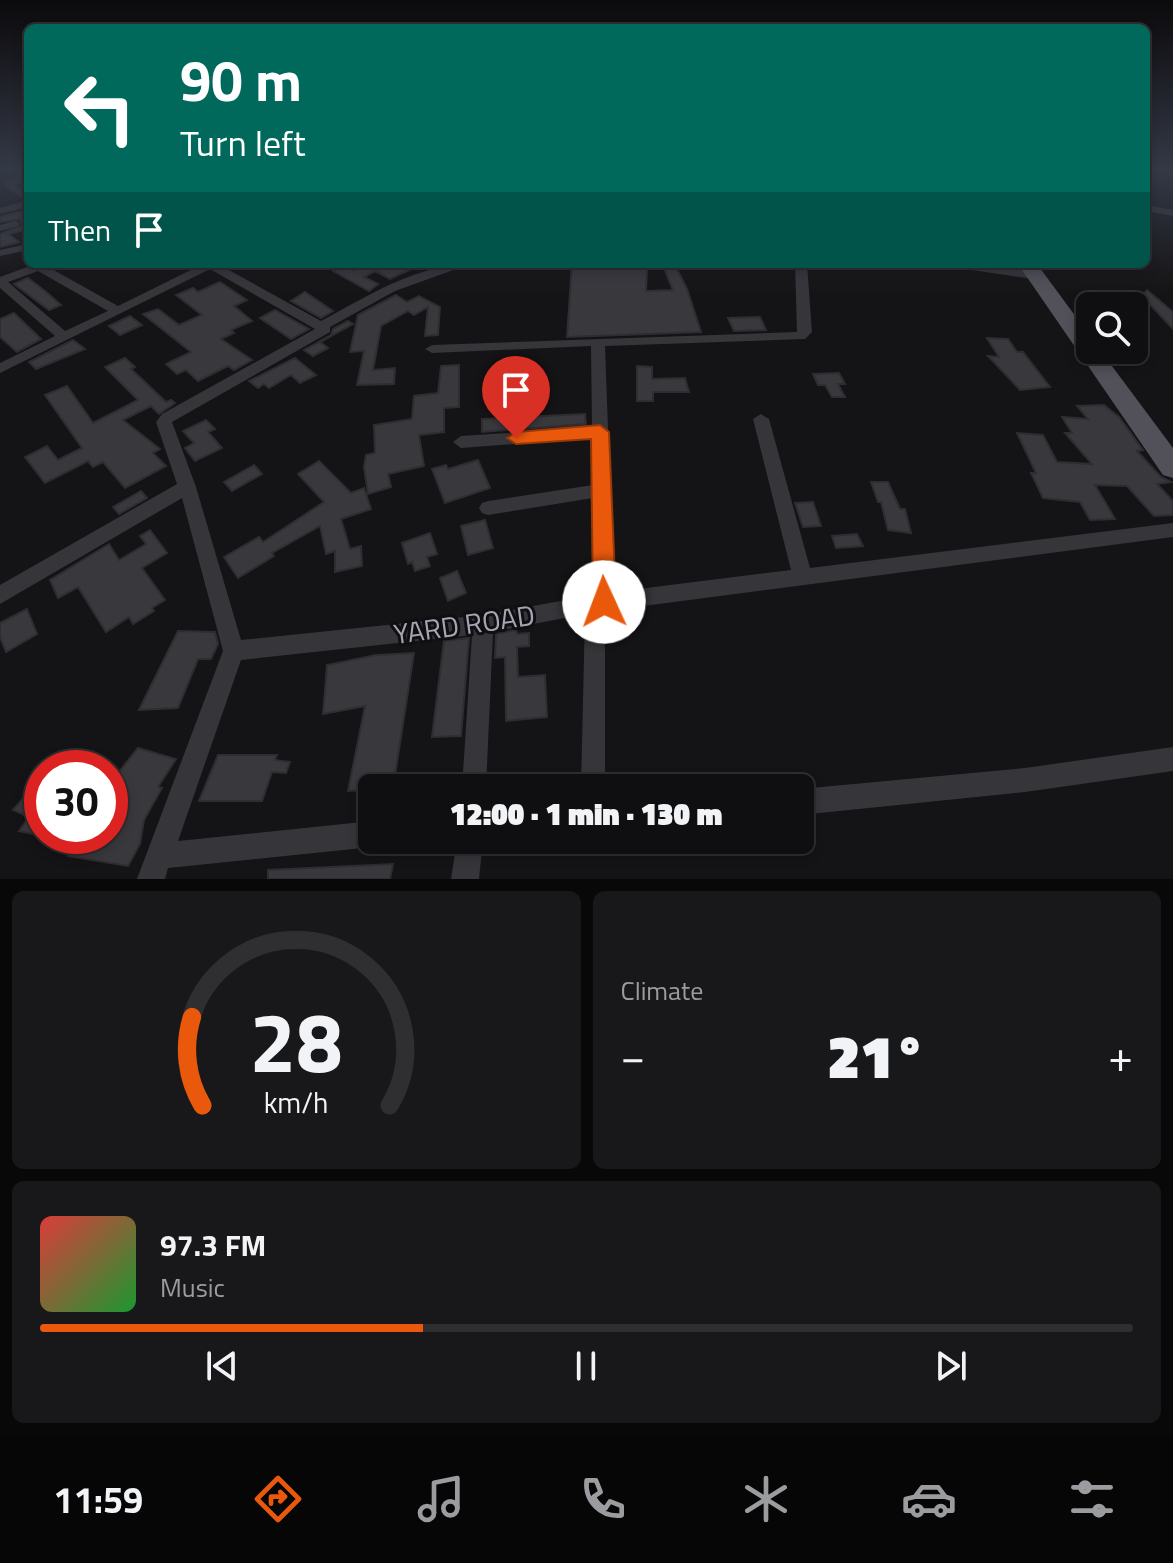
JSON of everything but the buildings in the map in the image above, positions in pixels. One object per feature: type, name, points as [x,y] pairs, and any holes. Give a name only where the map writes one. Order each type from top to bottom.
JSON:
[{"type":"main road","points":[[1031,269],[1173,468]]},
{"type":"street","points":[[0,228],[15,224]]},
{"type":"street","points":[[0,253],[24,249]]},
{"type":"street","points":[[25,268],[0,282],[64,337]]},
{"type":"street","points":[[43,268],[118,311]]},
{"type":"street","points":[[0,369],[204,268]]},
{"type":"street","points":[[219,268],[324,325]]},
{"type":"street","points":[[324,325],[391,288],[452,268]]},
{"type":"street","points":[[432,349],[800,336],[805,332],[801,268]]},
{"type":"street","points":[[324,325],[324,331],[165,420],[234,651],[156,868],[358,836]]},
{"type":"street","points":[[594,774],[602,490],[595,342]]},
{"type":"street","points":[[761,419],[803,577]]},
{"type":"street","points":[[461,442],[600,432]]},
{"type":"street","points":[[0,595],[187,487]]},
{"type":"street","points":[[488,508],[602,490]]},
{"type":"street","name":"YARD ROAD","points":[[234,651],[483,624],[600,603],[1173,530]]},
{"type":"street","points":[[475,774],[483,624]]},
{"type":"street","points":[[814,801],[1025,780],[1173,759]]},
{"type":"street","points":[[465,879],[468,854]]},
{"type":"route","points":[[516,438],[600,432],[604,602]]}]
